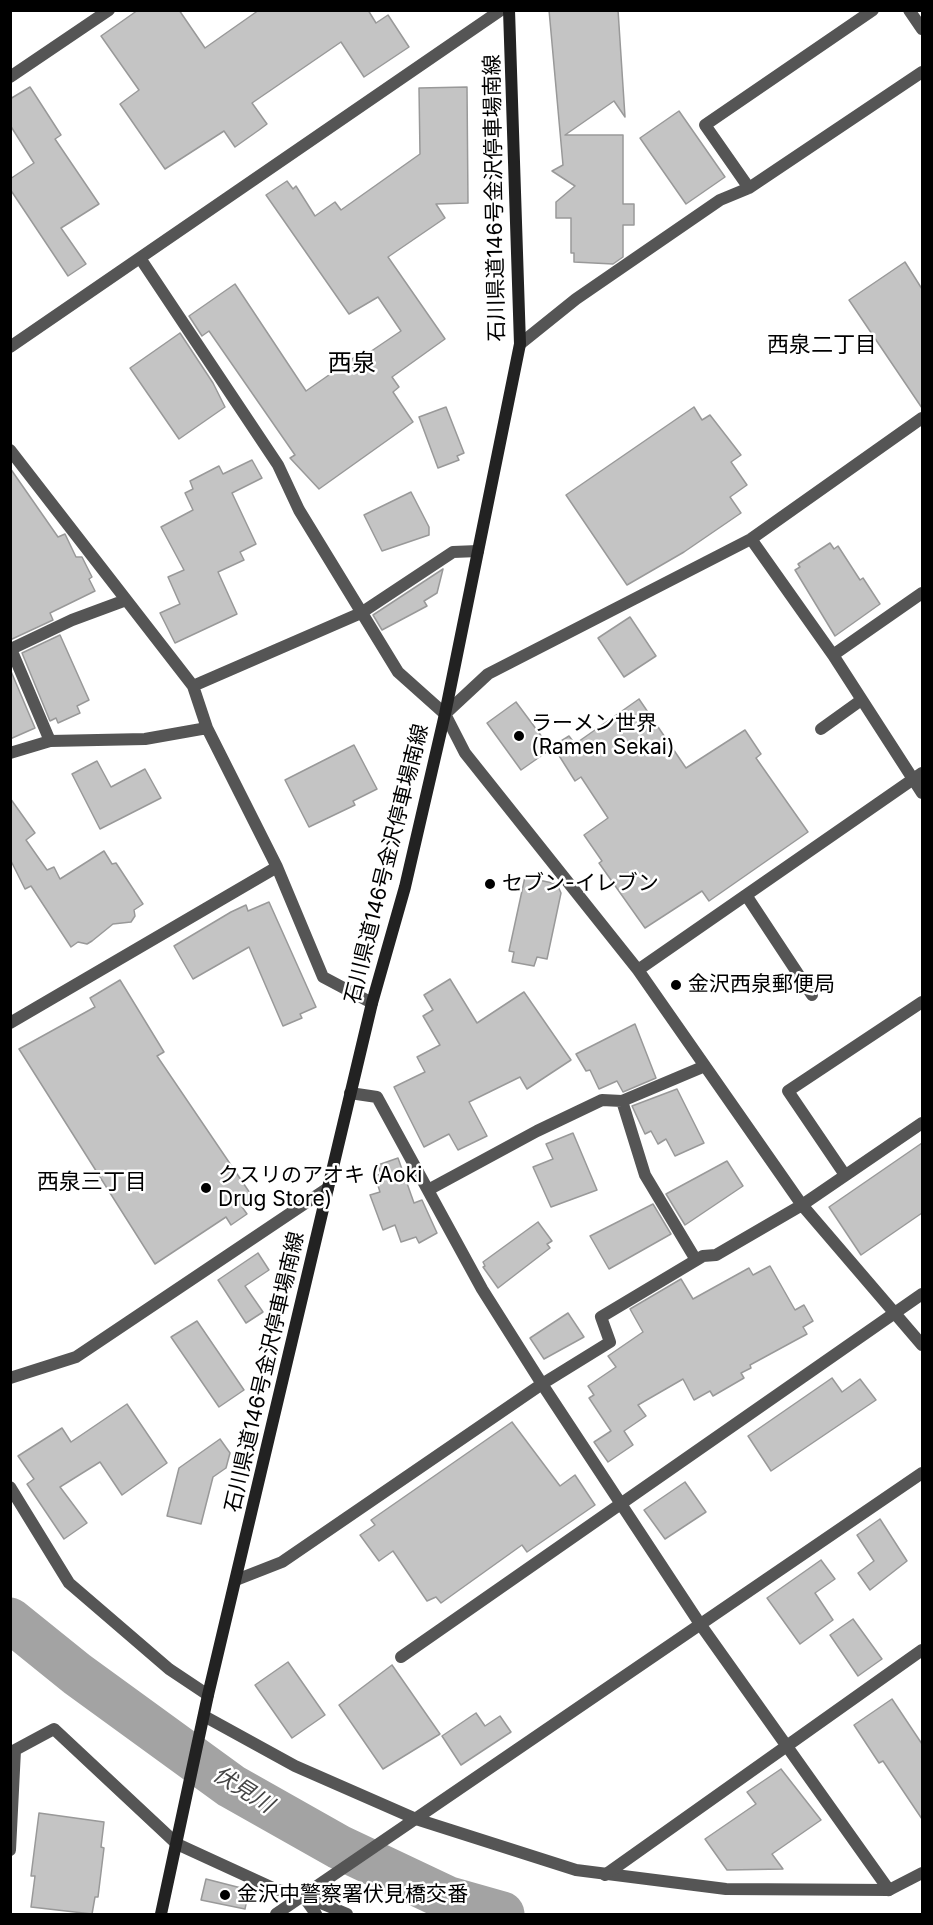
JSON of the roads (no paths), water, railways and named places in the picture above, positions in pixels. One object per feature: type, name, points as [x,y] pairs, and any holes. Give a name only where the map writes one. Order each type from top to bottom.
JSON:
[{"type":"main road","name":"石川県道146号金沢停車場南線","points":[[177,1844],[208,1695],[350,1093],[372,1003],[405,887],[445,714],[520,344],[509,10]]},
{"type":"main road","points":[[161,1914],[177,1844]]},
{"type":"street","points":[[10,77],[109,10]]},
{"type":"street","points":[[10,347],[501,10]]},
{"type":"street","points":[[749,188],[705,125],[873,10]]},
{"type":"street","points":[[909,10],[922,29]]},
{"type":"street","points":[[520,344],[576,299],[720,200],[749,188],[922,72]]},
{"type":"street","points":[[141,258],[278,465],[299,510],[398,672],[445,714],[465,753],[638,970],[802,1205],[922,1345]]},
{"type":"street","points":[[445,714],[488,674],[751,539],[922,418]]},
{"type":"street","points":[[10,450],[193,686],[207,728],[277,867],[323,976],[372,1003]]},
{"type":"street","points":[[751,539],[833,655],[860,701],[918,776],[922,793]]},
{"type":"street","points":[[193,686],[361,613],[453,552],[478,551]]},
{"type":"street","points":[[833,655],[922,593]]},
{"type":"street","points":[[50,741],[11,649],[72,620],[126,600]]},
{"type":"street","points":[[821,729],[860,701]]},
{"type":"street","points":[[10,753],[50,741],[145,739],[207,728]]},
{"type":"street","points":[[638,970],[918,776]]},
{"type":"street","points":[[10,1023],[277,867]]},
{"type":"street","points":[[746,895],[812,995]]},
{"type":"street","points":[[845,1175],[789,1091],[922,1002]]},
{"type":"street","points":[[428,1190],[537,1131],[602,1100],[622,1101],[705,1066]]},
{"type":"street","points":[[350,1093],[377,1097],[482,1289],[542,1384],[700,1624],[889,1890]]},
{"type":"street","points":[[622,1101],[645,1175],[696,1260]]},
{"type":"street","points":[[236,1580],[282,1562],[542,1384],[609,1342],[601,1317],[703,1256],[716,1255],[802,1205],[922,1123]]},
{"type":"street","points":[[10,1378],[76,1357],[328,1188]]},
{"type":"street","points":[[401,1657],[922,1294]]},
{"type":"street","points":[[276,1914],[922,1473]]},
{"type":"street","points":[[10,1487],[69,1583],[169,1669],[208,1695]]},
{"type":"street","points":[[605,1875],[787,1749],[922,1650]]},
{"type":"street","points":[[204,1716],[295,1766],[416,1819],[576,1870],[726,1889],[889,1890],[922,1873]]},
{"type":"street","points":[[10,1850],[15,1749],[54,1729],[177,1844],[275,1888],[304,1896],[347,1914]]},
{"type":"street","points":[[304,1896],[316,1914]]},
{"type":"waterway","name":"伏見川","points":[[10,1620],[77,1674],[231,1786],[339,1847],[449,1899],[502,1914]]},
{"type":"place","name":"ラーメン世界 (Ramen Sekai)","points":[[519,736]]},
{"type":"place","name":"セブン-イレブン","points":[[490,884]]},
{"type":"place","name":"金沢西泉郵便局","points":[[676,985]]},
{"type":"place","name":"クスリのアオキ (Aoki Drug Store)","points":[[206,1188]]},
{"type":"place","name":"金沢中警察署伏見橋交番","points":[[225,1895]]},
{"type":"district","name":"西泉二丁目","points":[[822,345]]},
{"type":"district","name":"西泉","points":[[352,364]]},
{"type":"district","name":"西泉三丁目","points":[[92,1182]]}]
